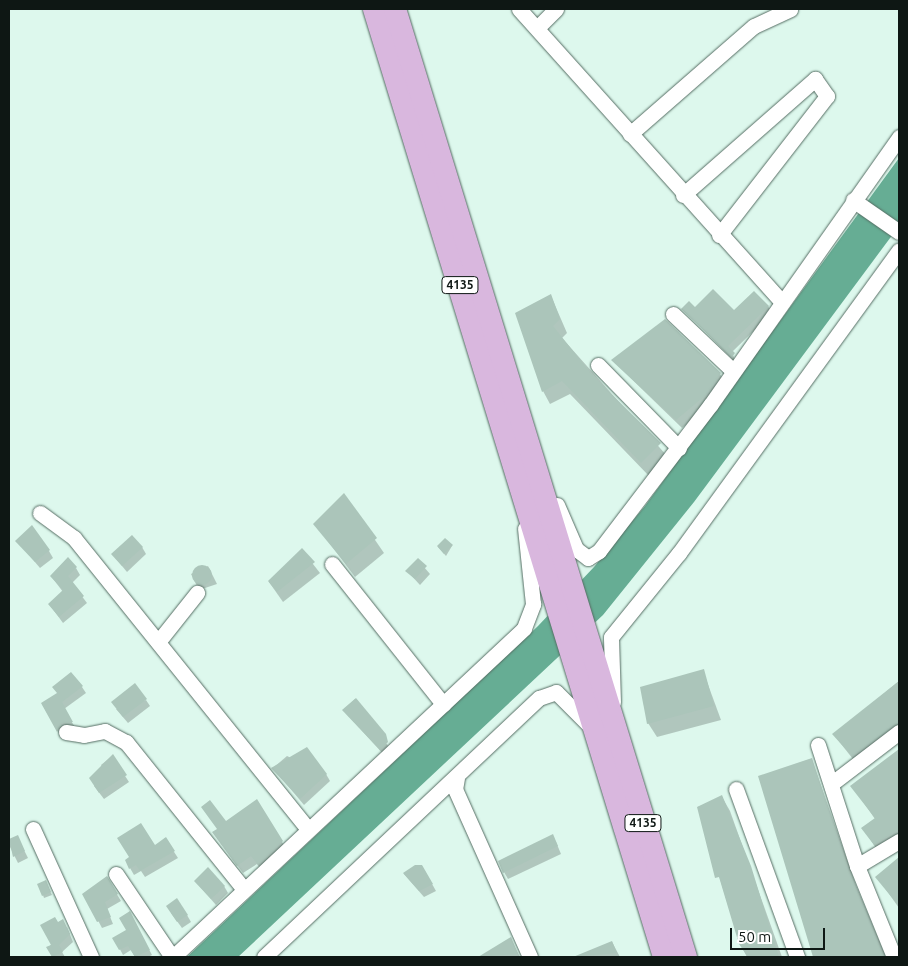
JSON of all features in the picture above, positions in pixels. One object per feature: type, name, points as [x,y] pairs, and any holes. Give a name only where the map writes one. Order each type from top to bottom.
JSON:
[{"type":"main road","name":"4135","points":[[374,9],[543,562],[592,691]]},
{"type":"main road","name":"4135","points":[[395,9],[527,440],[565,557],[592,691],[664,957]]},
{"type":"main road","name":"4135","points":[[601,724],[686,957]]},
{"type":"street","points":[[519,9],[683,195],[782,302]]},
{"type":"street","points":[[537,28],[556,9]]},
{"type":"street","points":[[630,134],[754,26],[790,9]]},
{"type":"street","points":[[683,195],[815,79],[827,96],[719,235]]},
{"type":"street","points":[[527,440],[576,549],[588,558],[679,448],[899,136]]},
{"type":"street","points":[[853,200],[899,232]]},
{"type":"street","points":[[264,957],[457,778],[538,698],[556,692],[601,724],[615,673],[611,636],[679,553],[899,250]]},
{"type":"street","points":[[673,314],[733,371]]},
{"type":"street","points":[[598,365],[679,448]]},
{"type":"street","points":[[116,874],[172,957],[243,888],[524,628],[533,604],[522,490]]},
{"type":"street","points":[[40,513],[74,538],[308,829]]},
{"type":"street","points":[[332,564],[443,704]]},
{"type":"street","points":[[158,642],[197,593]]},
{"type":"street","points":[[66,732],[75,735],[105,731],[126,742],[243,888]]},
{"type":"street","points":[[831,784],[899,732]]},
{"type":"street","points":[[818,745],[857,866],[895,954]]},
{"type":"street","points":[[457,778],[456,789],[530,957]]},
{"type":"street","points":[[736,789],[798,957]]},
{"type":"street","points":[[33,829],[91,957]]},
{"type":"street","points":[[857,866],[899,840]]},
{"type":"shaded area","points":[[899,158],[899,226],[694,502],[603,615],[238,957],[187,957],[538,626],[594,567],[645,506]]},
{"type":"building","points":[[713,289],[734,310],[754,291],[769,306],[728,346],[735,353],[732,357],[681,309],[689,301],[695,307]]},
{"type":"building","points":[[551,294],[560,319],[553,326],[594,377],[661,443],[641,463],[562,381],[542,392],[515,313]]},
{"type":"building","points":[[665,319],[721,373],[706,395],[676,420],[611,360]]},
{"type":"building","points":[[344,493],[377,538],[346,564],[313,524]]},
{"type":"building","points":[[32,525],[50,550],[35,562],[15,541]]},
{"type":"building","points":[[132,535],[143,547],[122,566],[111,554]]},
{"type":"building","points":[[445,538],[453,545],[444,554],[437,546]]},
{"type":"building","points":[[302,548],[315,562],[277,592],[268,581]]},
{"type":"building","points":[[68,557],[77,567],[68,576],[84,596],[59,617],[48,604],[63,590],[50,576]]},
{"type":"building","points":[[418,558],[427,566],[415,579],[405,571]]},
{"type":"building","points":[[202,565],[209,568],[212,575],[209,582],[202,585],[195,582],[192,575],[195,568]]},
{"type":"building","points":[[704,669],[714,706],[647,724],[640,687]]},
{"type":"building","points":[[71,672],[83,686],[62,702],[73,722],[62,723],[57,732],[41,703],[57,693],[52,687]]},
{"type":"building","points":[[899,681],[899,723],[852,756],[832,734]]},
{"type":"building","points":[[135,683],[147,699],[123,717],[111,702]]},
{"type":"building","points":[[356,698],[386,734],[388,742],[380,750],[342,710]]},
{"type":"building","points":[[307,747],[327,774],[300,799],[271,768]]},
{"type":"building","points":[[899,749],[899,829],[874,845],[861,828],[875,818],[850,786]]},
{"type":"building","points":[[113,754],[127,775],[99,793],[89,778]]},
{"type":"building","points":[[812,758],[848,869],[884,957],[813,957],[758,776]]},
{"type":"building","points":[[722,795],[751,866],[779,957],[748,957],[739,944],[719,877],[715,878],[697,807]]},
{"type":"building","points":[[257,799],[283,841],[258,865],[251,856],[237,866],[212,832],[217,829],[201,807],[210,800],[226,821]]},
{"type":"building","points":[[141,823],[155,845],[166,837],[175,851],[140,871],[136,865],[129,869],[125,860],[129,857],[117,838]]},
{"type":"building","points":[[553,834],[558,846],[503,873],[498,861]]},
{"type":"building","points":[[18,835],[25,851],[13,857],[9,839]]},
{"type":"building","points":[[899,857],[899,906],[875,877]]},
{"type":"building","points":[[415,865],[422,865],[433,884],[419,891],[403,873]]},
{"type":"building","points":[[208,867],[225,886],[211,899],[194,881]]},
{"type":"building","points":[[107,876],[118,894],[105,902],[111,917],[97,922],[82,894]]},
{"type":"building","points":[[46,880],[51,892],[42,896],[37,884]]},
{"type":"building","points":[[177,898],[188,915],[177,922],[166,906]]},
{"type":"building","points":[[130,911],[150,950],[135,957],[128,946],[119,950],[112,938],[126,930],[119,918]]},
{"type":"building","points":[[55,917],[58,922],[63,919],[70,934],[59,945],[63,952],[52,957],[46,947],[51,945],[40,925]]},
{"type":"building","points":[[511,937],[518,954],[478,957]]},
{"type":"building","points":[[612,941],[617,953],[573,957]]}]
